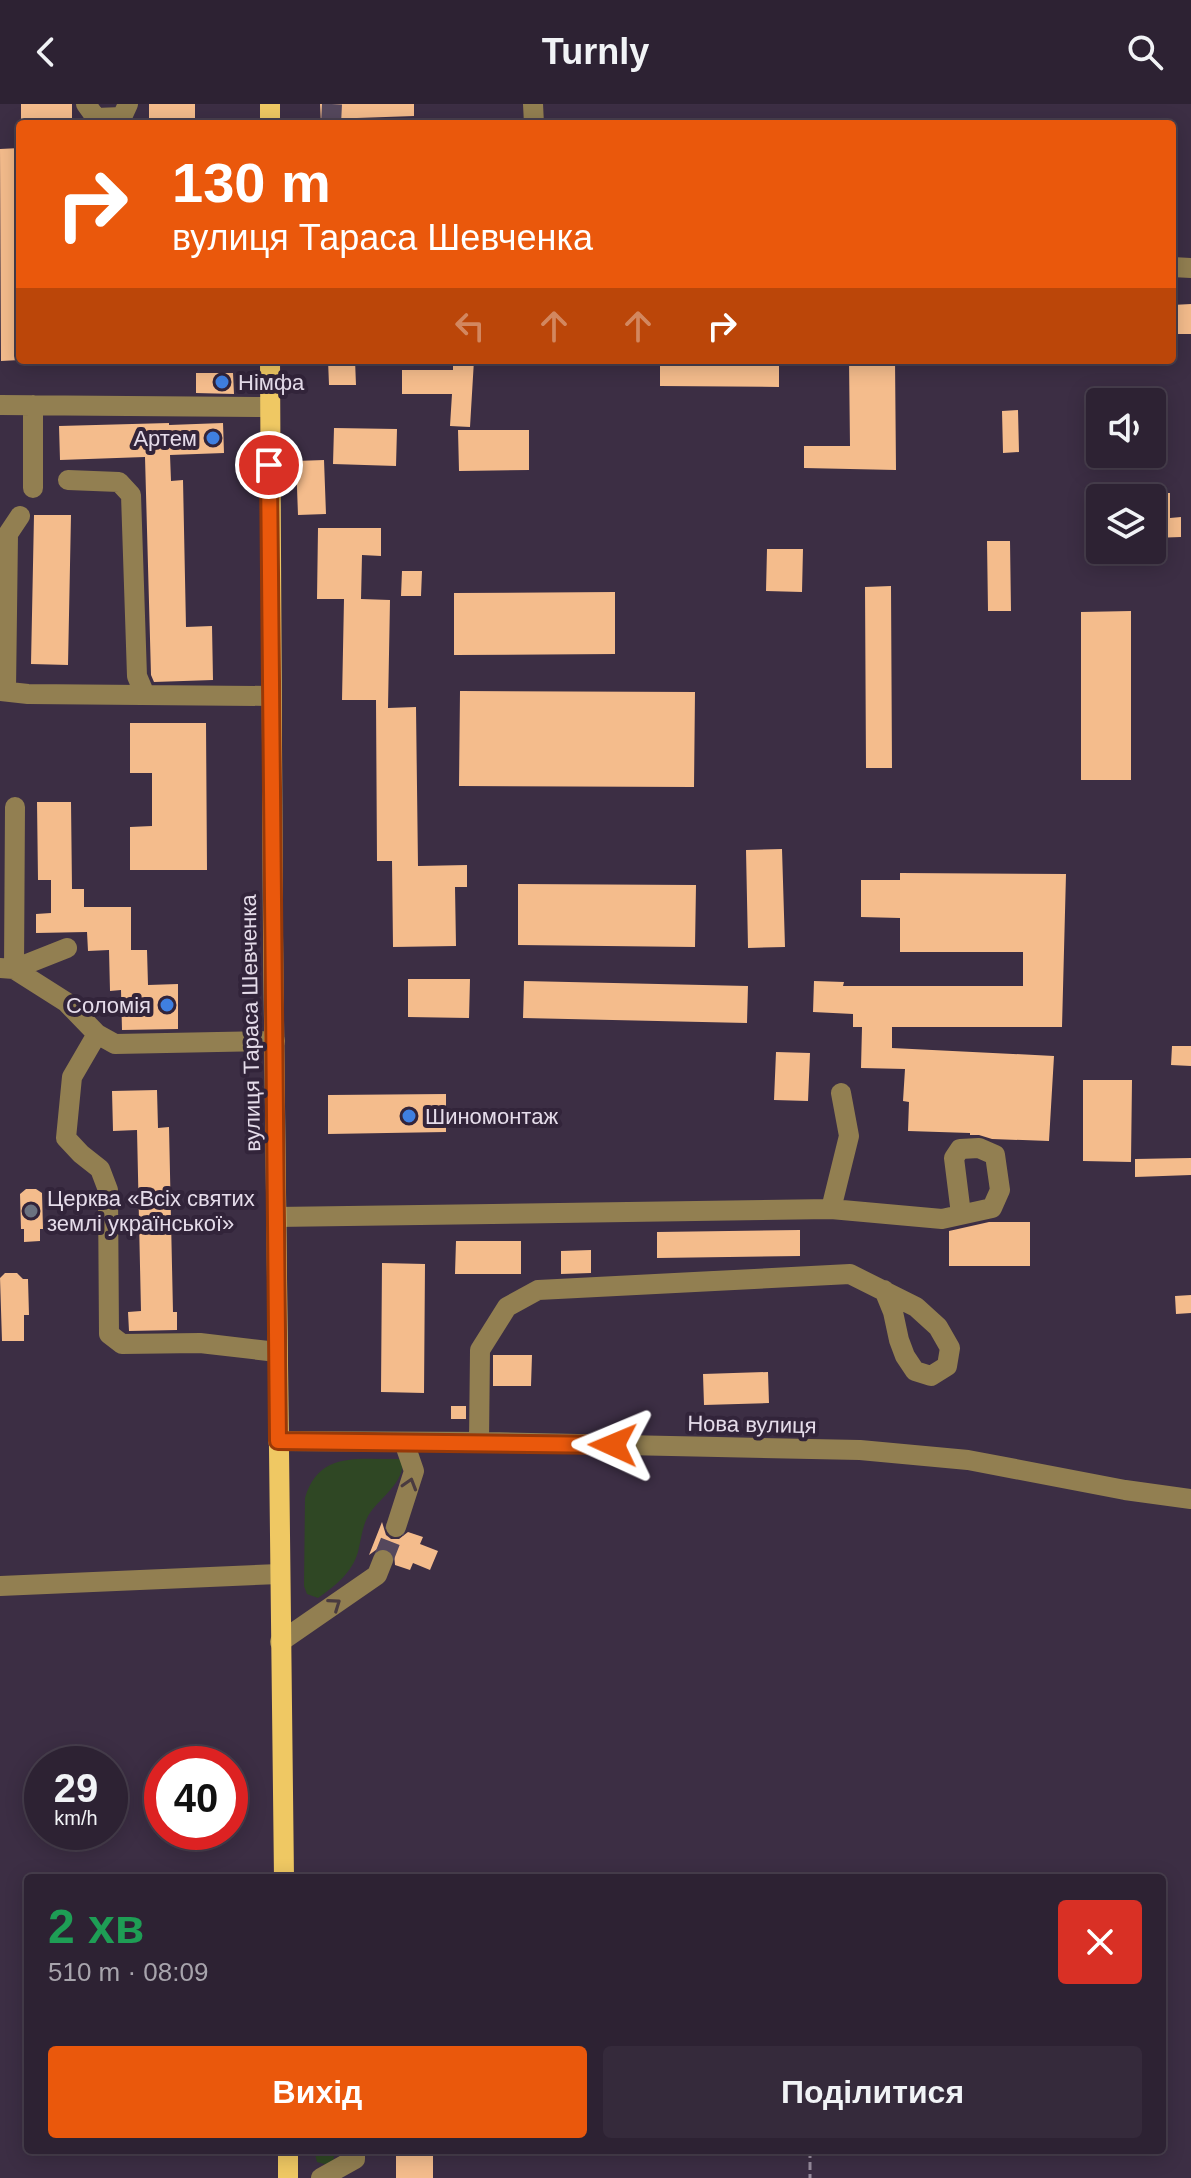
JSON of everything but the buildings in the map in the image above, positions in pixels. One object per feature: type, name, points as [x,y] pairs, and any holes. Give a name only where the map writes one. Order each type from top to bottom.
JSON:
[{"type":"main road","name":"вулиця Тараса Шевченка","points":[[270,364],[284,1874]]},
{"type":"main road","points":[[288,2154],[288,2178]]},
{"type":"street","points":[[86,104],[96,118],[122,117],[128,104]]},
{"type":"street","points":[[0,405],[269,407]]},
{"type":"street","points":[[33,405],[33,488]]},
{"type":"street","points":[[68,480],[119,482],[131,495],[137,676],[145,695]]},
{"type":"street","points":[[20,516],[4,534],[3,690],[28,694],[271,696]]},
{"type":"street","points":[[7,969],[15,807]]},
{"type":"street","points":[[7,969],[67,948]]},
{"type":"street","points":[[7,969],[66,1002],[97,1034],[115,1044],[275,1041]]},
{"type":"street","points":[[97,1034],[72,1077],[66,1138],[100,1169],[108,1190],[109,1334],[122,1344],[200,1343],[277,1352]]},
{"type":"street","points":[[831,1209],[849,1136],[841,1093]]},
{"type":"street","points":[[276,1217],[831,1209],[942,1219],[961,1214]]},
{"type":"street","points":[[479,1442],[480,1350],[507,1307],[538,1290],[850,1274],[884,1290]]},
{"type":"street","name":"Нова вулиця","points":[[278,1441],[860,1450],[968,1460],[1125,1490],[1191,1499]]},
{"type":"street","points":[[396,1527],[414,1471],[404,1442]]},
{"type":"street","points":[[280,1642],[377,1575],[383,1560]]},
{"type":"street","points":[[0,1586],[279,1574]]},
{"type":"street","points":[[321,2178],[355,2159],[355,2154]]},
{"type":"path","points":[[810,2154],[810,2178]]},
{"type":"green space","points":[[400,1459],[403,1465],[401,1473],[368,1516],[352,1566],[337,1584],[318,1598],[307,1594],[304,1586],[305,1498],[311,1483],[320,1472],[343,1461]]},
{"type":"green space","points":[[315,2154],[334,2154],[333,2162],[328,2165],[317,2162]]},
{"type":"tunnel","points":[[331,120],[332,104]]},
{"type":"tunnel","points":[[383,1560],[396,1527]]},
{"type":"place","name":"Німфа","points":[[222,382]]},
{"type":"place","name":"Артем","points":[[213,438]]},
{"type":"place","name":"Соломiя","points":[[167,1005]]},
{"type":"place","name":"Шиномонтаж","points":[[409,1116]]},
{"type":"place","name":"Церква «Всіх святих землі української»","points":[[31,1211]]},
{"type":"route","points":[[269,465],[278,1441],[613,1445]]}]
